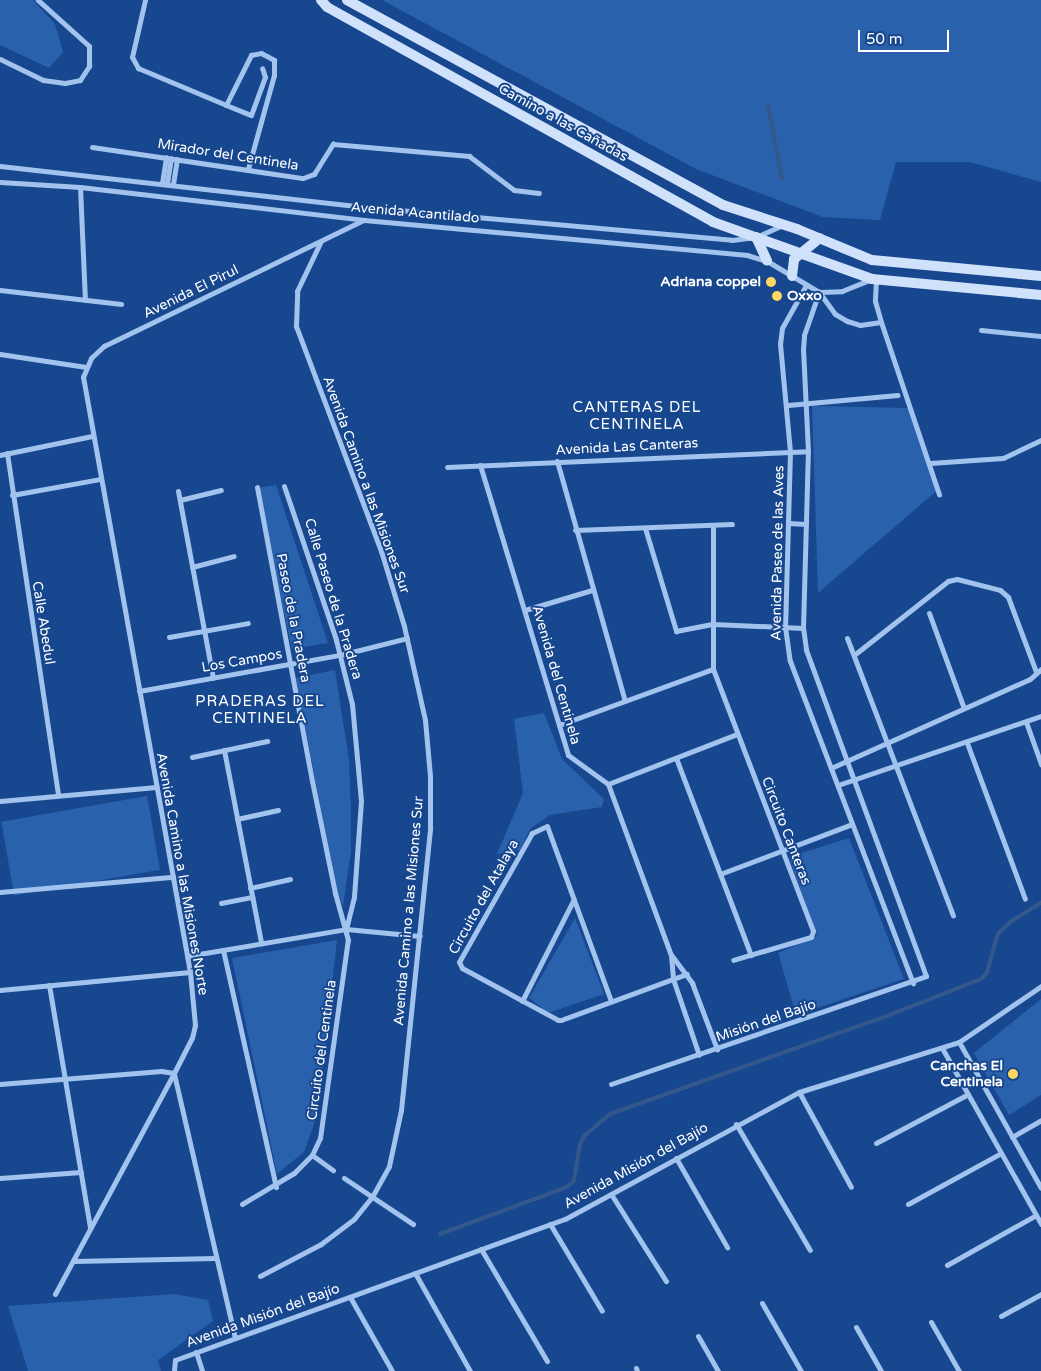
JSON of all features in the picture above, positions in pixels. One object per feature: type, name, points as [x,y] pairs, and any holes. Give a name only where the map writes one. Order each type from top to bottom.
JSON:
[{"type":"main road","name":"Camino a las Cañadas","points":[[320,0],[327,7],[713,222],[874,279],[1041,295]]},
{"type":"main road","name":"Camino a las Cañadas","points":[[347,0],[723,205],[784,224],[872,260],[1041,276]]},
{"type":"main road","points":[[590,154],[599,138]]},
{"type":"main road","points":[[756,237],[767,261]]},
{"type":"main road","points":[[792,276],[794,259],[800,252],[820,238]]},
{"type":"street","points":[[0,59],[43,80],[65,83],[80,80],[89,66],[89,46],[38,0]]},
{"type":"street","points":[[145,0],[133,63],[251,115],[265,77],[262,68]]},
{"type":"street","points":[[226,105],[251,55],[261,53],[274,60],[274,75],[248,169]]},
{"type":"street","name":"Mirador del Centinela","points":[[92,147],[310,178],[328,147],[340,143],[469,156],[514,190],[540,193]]},
{"type":"street","points":[[168,183],[172,158]]},
{"type":"street","name":"Avenida Acantilado","points":[[0,166],[168,183],[365,207],[732,240],[756,237],[784,224]]},
{"type":"street","name":"Avenida Acantilado","points":[[0,182],[80,187],[364,220],[735,254],[767,261],[792,276],[805,287],[820,292],[842,291],[874,279]]},
{"type":"street","points":[[80,187],[84,300]]},
{"type":"street","points":[[364,220],[365,207]]},
{"type":"street","name":"Avenida El Pirul","points":[[86,367],[104,346],[364,220]]},
{"type":"street","name":"Avenida Camino a las Misiones Sur","points":[[260,1276],[337,1233],[372,1197],[396,1143],[420,936],[430,828],[430,776],[424,720],[407,638],[381,551],[296,326],[297,291],[321,240]]},
{"type":"street","points":[[874,279],[876,301],[881,322],[930,463],[938,494]]},
{"type":"street","name":"Avenida Paseo de las Aves","points":[[805,287],[782,328],[780,344],[788,405],[790,451],[785,627],[790,661],[913,983]]},
{"type":"street","points":[[0,290],[121,304]]},
{"type":"street","points":[[820,292],[835,314],[847,321],[860,325],[881,322]]},
{"type":"street","name":"Avenida Paseo de las Aves","points":[[820,292],[804,335],[808,451],[803,628],[809,662],[926,976]]},
{"type":"street","points":[[981,330],[1041,336]]},
{"type":"street","points":[[0,354],[86,367],[83,389],[92,436],[0,455]]},
{"type":"street","points":[[788,405],[898,395]]},
{"type":"street","name":"Avenida Camino a las Misiones Norte","points":[[55,1294],[174,1074],[195,1025],[190,972],[92,436]]},
{"type":"street","points":[[930,463],[1004,458],[1041,440]]},
{"type":"street","name":"Avenida Las Canteras","points":[[447,467],[808,451]]},
{"type":"street","name":"Calle Abedul","points":[[7,453],[58,795]]},
{"type":"street","points":[[557,461],[625,701]]},
{"type":"street","name":"Avenida del Centinela","points":[[480,465],[568,755],[608,784]]},
{"type":"street","points":[[12,495],[100,478]]},
{"type":"street","name":"Calle Paseo de la Pradera","points":[[284,486],[340,655],[352,704],[361,801],[355,888],[346,929]]},
{"type":"street","name":"Paseo de la Pradera","points":[[257,487],[334,893],[346,929]]},
{"type":"street","points":[[180,500],[221,490]]},
{"type":"street","points":[[178,491],[213,678]]},
{"type":"street","points":[[788,523],[806,524]]},
{"type":"street","points":[[575,530],[732,524]]},
{"type":"street","points":[[559,725],[713,669],[713,525]]},
{"type":"street","points":[[646,528],[676,631],[713,624],[803,628]]},
{"type":"street","points":[[192,567],[234,556]]},
{"type":"street","points":[[832,768],[963,706],[1030,679],[1039,670],[1008,598],[1000,590],[957,579],[948,581],[854,655]]},
{"type":"street","points":[[525,610],[592,590]]},
{"type":"street","points":[[929,612],[963,706]]},
{"type":"street","points":[[169,637],[248,623]]},
{"type":"street","name":"Los Campos","points":[[139,691],[340,655],[407,638]]},
{"type":"street","points":[[847,638],[952,914]]},
{"type":"street","name":"Circuito Canteras","points":[[713,669],[813,935],[733,960]]},
{"type":"street","points":[[838,784],[853,778],[896,767],[1041,716]]},
{"type":"street","points":[[1026,722],[1041,764]]},
{"type":"street","points":[[699,1055],[673,979],[671,955],[608,784],[737,734]]},
{"type":"street","points":[[192,757],[267,741]]},
{"type":"street","points":[[967,743],[1025,899]]},
{"type":"street","points":[[224,750],[261,944]]},
{"type":"street","points":[[676,758],[750,955]]},
{"type":"street","points":[[0,801],[156,787]]},
{"type":"street","points":[[237,819],[278,810]]},
{"type":"street","points":[[720,874],[781,849],[852,824]]},
{"type":"street","name":"Circuito del Atalaya","points":[[611,1001],[547,826],[532,833],[459,962],[462,968],[558,1020],[687,974]]},
{"type":"street","points":[[0,892],[173,876]]},
{"type":"street","points":[[250,888],[290,879]]},
{"type":"street","points":[[221,904],[252,897]]},
{"type":"street","points":[[522,1001],[574,900]]},
{"type":"street","points":[[187,956],[346,929],[420,936]]},
{"type":"street","name":"Circuito del Centinela","points":[[242,1204],[276,1187],[312,1155],[326,1115],[348,940],[346,929]]},
{"type":"street","points":[[224,950],[276,1187]]},
{"type":"street","points":[[671,955],[687,974],[717,1049]]},
{"type":"street","points":[[0,990],[190,972]]},
{"type":"street","name":"Misión del Bajío","points":[[611,1084],[913,983],[926,976]]},
{"type":"street","points":[[49,985],[90,1228]]},
{"type":"street","name":"Avenida Misión del Bajío","points":[[174,1371],[173,1362],[196,1352],[550,1224],[611,1194],[736,1124],[799,1092],[959,1042],[1041,986]]},
{"type":"street","points":[[959,1042],[1040,1184]]},
{"type":"street","points":[[942,1048],[1041,1224]]},
{"type":"street","points":[[0,1084],[162,1071],[174,1074],[234,1338]]},
{"type":"street","points":[[799,1092],[851,1188]]},
{"type":"street","points":[[876,1143],[968,1094]]},
{"type":"street","points":[[1012,1137],[1041,1120]]},
{"type":"street","points":[[736,1124],[810,1250]]},
{"type":"street","points":[[908,1204],[1001,1153]]},
{"type":"street","points":[[312,1155],[333,1170]]},
{"type":"street","points":[[676,1158],[727,1247]]},
{"type":"street","points":[[0,1178],[81,1172]]},
{"type":"street","points":[[344,1178],[413,1224]]},
{"type":"street","points":[[611,1194],[666,1281]]},
{"type":"street","points":[[947,1265],[1036,1215]]},
{"type":"street","points":[[550,1224],[602,1311]]},
{"type":"street","points":[[481,1249],[547,1361]]},
{"type":"street","points":[[73,1261],[216,1258]]},
{"type":"street","points":[[415,1273],[470,1371]]},
{"type":"street","points":[[1001,1316],[1041,1294]]},
{"type":"street","points":[[350,1297],[392,1371]]},
{"type":"street","points":[[762,1303],[801,1371]]},
{"type":"street","points":[[931,1322],[959,1371]]},
{"type":"street","points":[[856,1327],[881,1371]]},
{"type":"street","points":[[698,1336],[718,1371]]},
{"type":"street","points":[[196,1352],[202,1371]]},
{"type":"shaded area","points":[[0,0],[33,0],[55,24],[63,52],[49,68],[0,45]]},
{"type":"shaded area","points":[[382,0],[1041,0],[1041,182],[970,162],[896,162],[880,220],[823,217],[696,169]]},
{"type":"shaded area","points":[[812,406],[909,408],[940,488],[818,593]]},
{"type":"shaded area","points":[[276,485],[328,643],[292,649],[257,488]]},
{"type":"shaded area","points":[[335,670],[349,760],[351,809],[351,851],[343,906],[336,890],[296,678]]},
{"type":"shaded area","points":[[544,713],[562,759],[604,799],[602,807],[550,815],[530,829],[520,850],[497,854],[523,793],[514,719]]},
{"type":"shaded area","points":[[147,796],[160,870],[14,896],[1,822]]},
{"type":"shaded area","points":[[849,838],[904,979],[796,1015],[778,953],[817,936],[789,857]]},
{"type":"shaded area","points":[[575,918],[604,994],[548,1013],[529,998]]},
{"type":"shaded area","points":[[337,940],[318,1113],[304,1152],[277,1174],[232,958]]},
{"type":"shaded area","name":"Canchas El Centinela","points":[[1041,999],[1041,1095],[1009,1115],[974,1053]]},
{"type":"shaded area","points":[[174,1294],[208,1300],[213,1321],[158,1360],[161,1371],[28,1371],[8,1306]]},
{"type":"waterway","points":[[768,105],[782,179]]},
{"type":"waterway","points":[[440,1234],[567,1187],[574,1181],[580,1144],[585,1135],[610,1114],[879,1019],[981,979],[987,972],[998,934],[1010,922],[1041,903]]},
{"type":"place","name":"Adriana coppel","points":[[771,282]]},
{"type":"place","name":"Oxxo","points":[[777,296]]},
{"type":"place","name":"Canchas El Centinela","points":[[1013,1074]]},
{"type":"district","name":"CANTERAS DEL CENTINELA","points":[[637,416]]},
{"type":"district","name":"PRADERAS DEL CENTINELA","points":[[260,710]]}]
